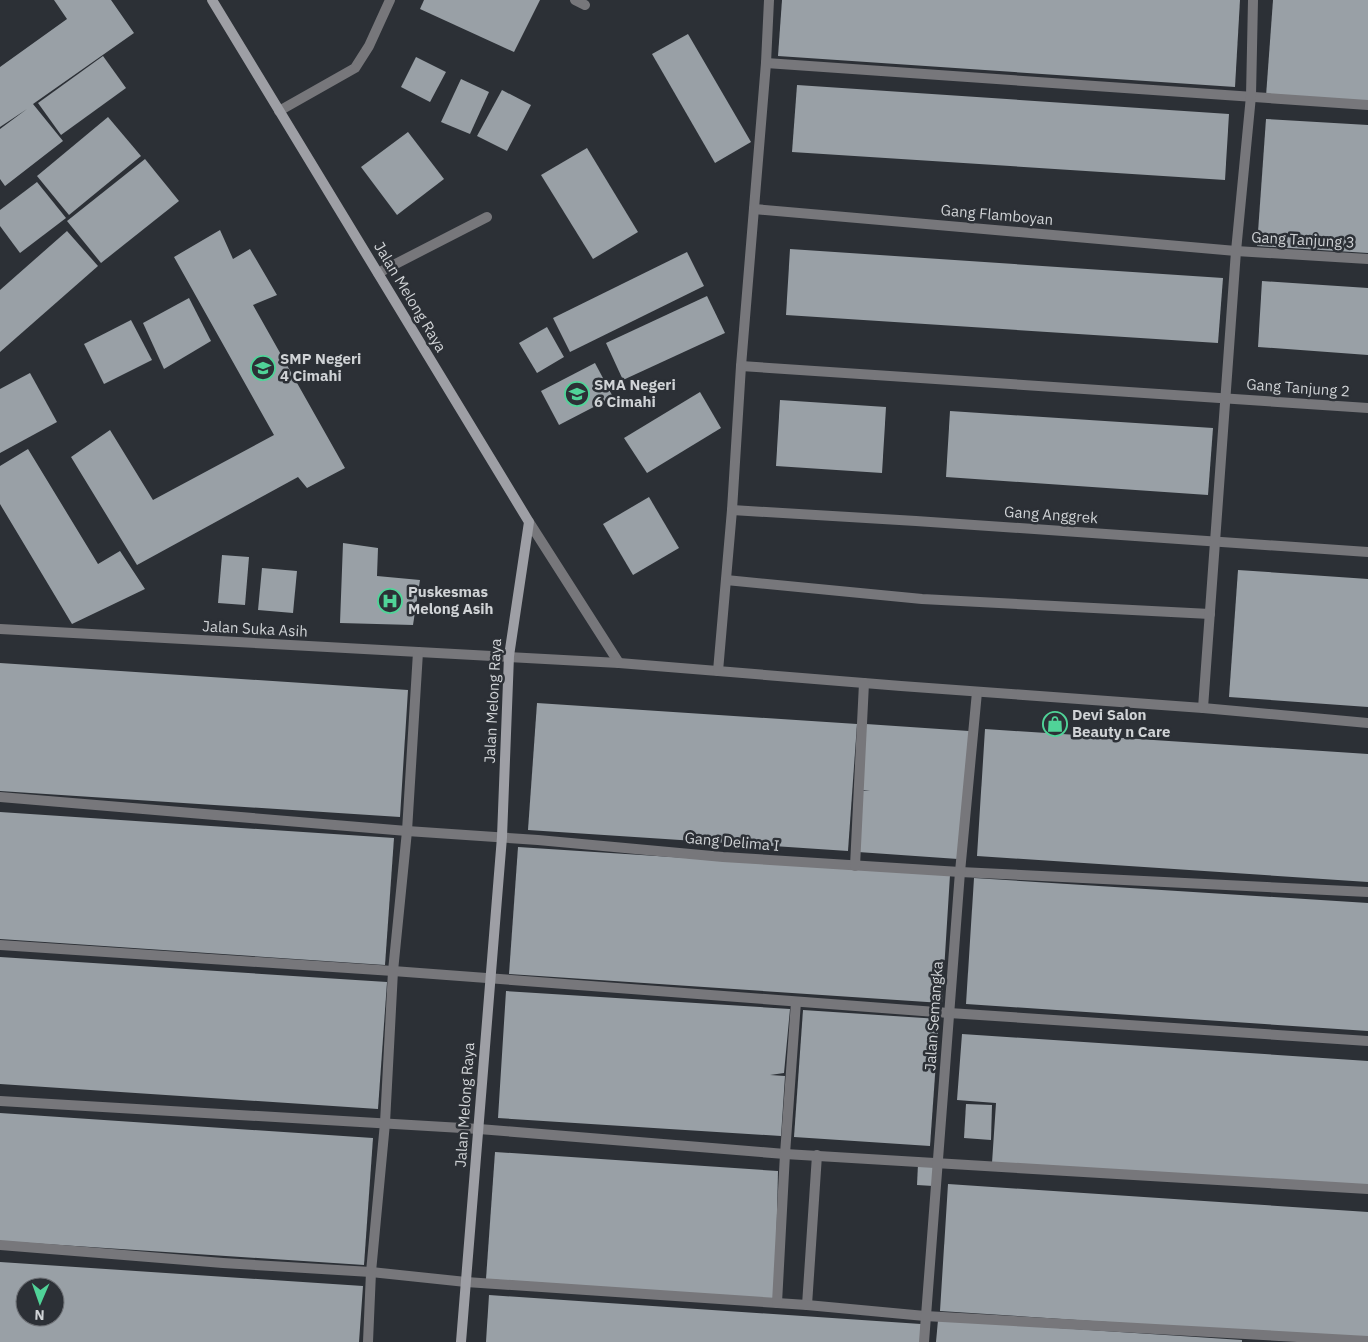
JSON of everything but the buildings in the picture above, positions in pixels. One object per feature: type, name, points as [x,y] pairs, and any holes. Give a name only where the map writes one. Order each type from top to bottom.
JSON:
[{"type":"main road","name":"Jalan Melong Raya","points":[[212,0],[528,522],[509,656],[502,837],[461,1342]]},
{"type":"street","points":[[279,111],[355,68],[369,46],[390,0]]},
{"type":"street","points":[[575,0],[585,5]]},
{"type":"street","points":[[718,671],[766,63],[769,0]]},
{"type":"street","points":[[1203,708],[1236,251],[1250,96],[1253,0]]},
{"type":"street","points":[[766,63],[1368,105]]},
{"type":"street","name":"Gang Flamboyan","points":[[754,209],[1236,251]]},
{"type":"street","points":[[378,273],[487,217]]},
{"type":"street","name":"Gang Tanjung 3","points":[[1236,251],[1368,259]]},
{"type":"street","name":"Gang Tanjung 2","points":[[741,366],[1368,408]]},
{"type":"street","name":"Gang Anggrek","points":[[732,510],[926,521],[1368,552]]},
{"type":"street","points":[[528,522],[619,663]]},
{"type":"street","points":[[726,580],[932,599],[1210,614]]},
{"type":"street","name":"Jalan Suka Asih","points":[[0,629],[619,663],[1203,708],[1368,723]]},
{"type":"street","points":[[368,1342],[371,1272],[384,1123],[393,970],[407,831],[418,652]]},
{"type":"street","points":[[856,866],[864,683]]},
{"type":"street","name":"Jalan Semangka","points":[[924,1342],[960,872],[977,692]]},
{"type":"street","name":"Gang Delima I","points":[[0,797],[407,831],[502,837],[723,858],[960,872],[1368,892]]},
{"type":"street","points":[[0,945],[393,970],[796,1002],[1368,1041]]},
{"type":"street","points":[[778,1304],[785,1154],[796,1002]]},
{"type":"street","points":[[0,1101],[479,1129],[785,1154],[1368,1189]]},
{"type":"street","points":[[807,1304],[817,1155]]},
{"type":"street","points":[[0,1245],[223,1263],[371,1272],[466,1282],[778,1304],[807,1304],[926,1316],[1368,1341]]},
{"type":"place","name":"SMP Negeri 4 Cimahi","points":[[263,368]]},
{"type":"place","name":"SMA Negeri 6 Cimahi","points":[[577,394]]},
{"type":"place","name":"Puskesmas Melong Asih","points":[[390,601]]},
{"type":"place","name":"Devi Salon Beauty n Care","points":[[1055,724]]}]
